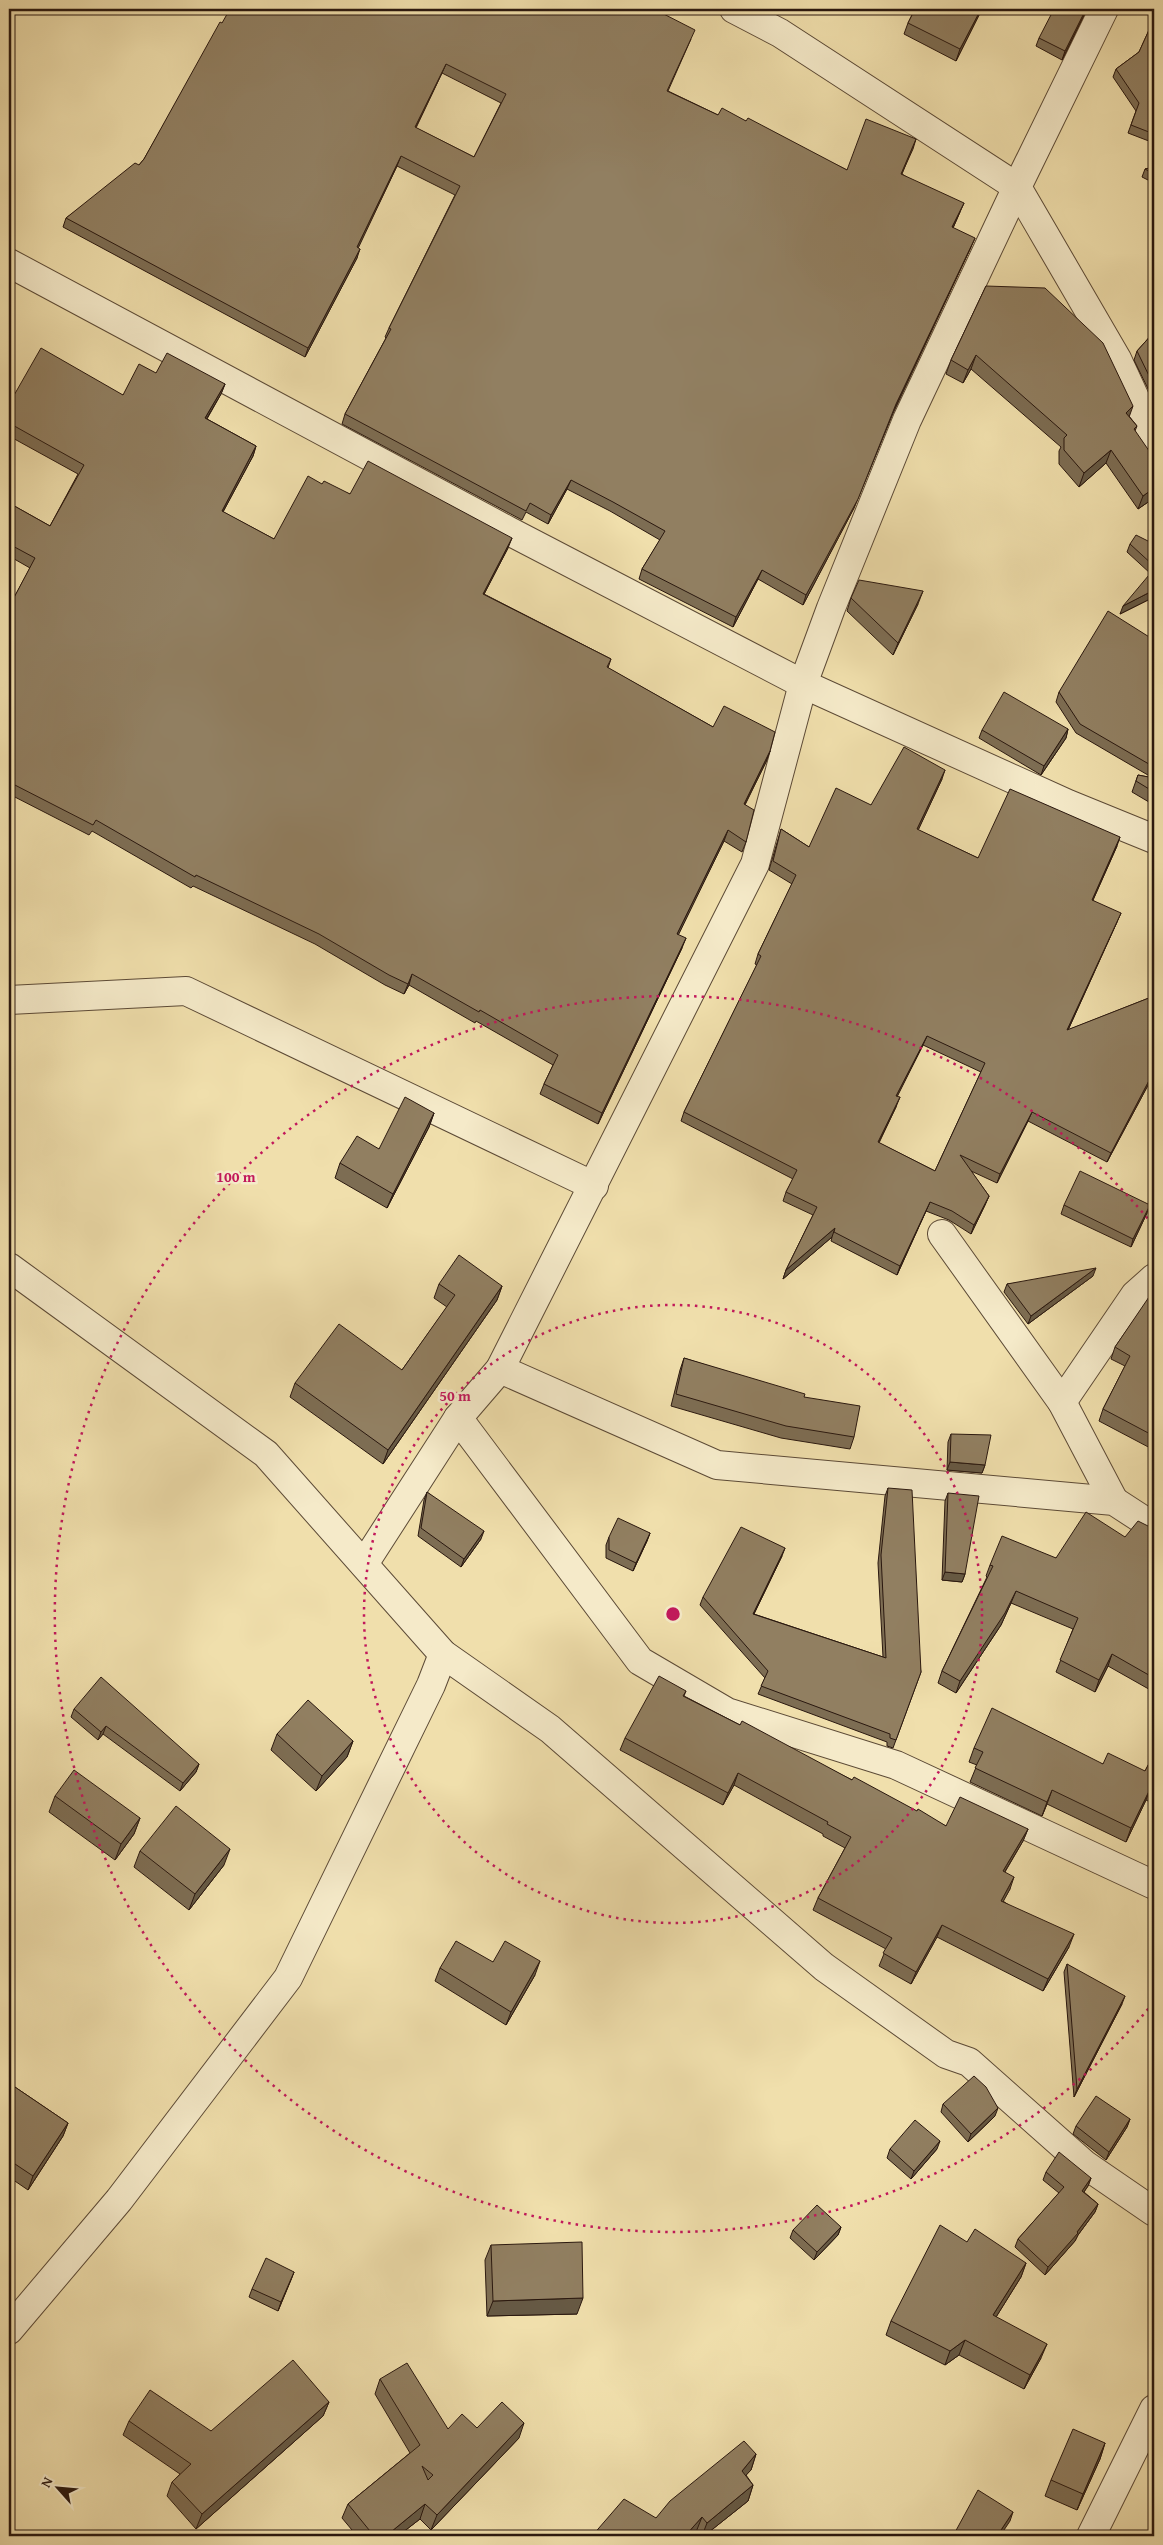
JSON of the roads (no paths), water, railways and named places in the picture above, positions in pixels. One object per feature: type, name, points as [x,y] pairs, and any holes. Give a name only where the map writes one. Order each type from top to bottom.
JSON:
[{"type":"street","points":[[734,9],[780,33],[1017,187],[1117,359],[1154,439]]},
{"type":"street","points":[[364,1564],[458,1418],[500,1369],[755,864],[803,684],[831,608],[907,420],[1017,187],[1104,9]]},
{"type":"street","points":[[9,263],[509,531],[803,684],[1059,800],[1154,839]]},
{"type":"street","points":[[9,1000],[186,991],[594,1186]]},
{"type":"street","points":[[942,1234],[1062,1402],[1114,1501]]},
{"type":"street","points":[[9,1267],[266,1454],[443,1654],[550,1729],[824,1967],[946,2054],[969,2062],[1084,2164],[1154,2212]]},
{"type":"street","points":[[1062,1402],[1136,1295],[1154,1278]]},
{"type":"street","points":[[500,1369],[717,1465],[1114,1501],[1154,1527]]},
{"type":"street","points":[[458,1418],[640,1661],[727,1712],[896,1765],[1154,1885]]},
{"type":"street","points":[[9,2330],[119,2200],[288,1978],[432,1685],[443,1654]]},
{"type":"street","points":[[1091,2536],[1154,2409]]}]
